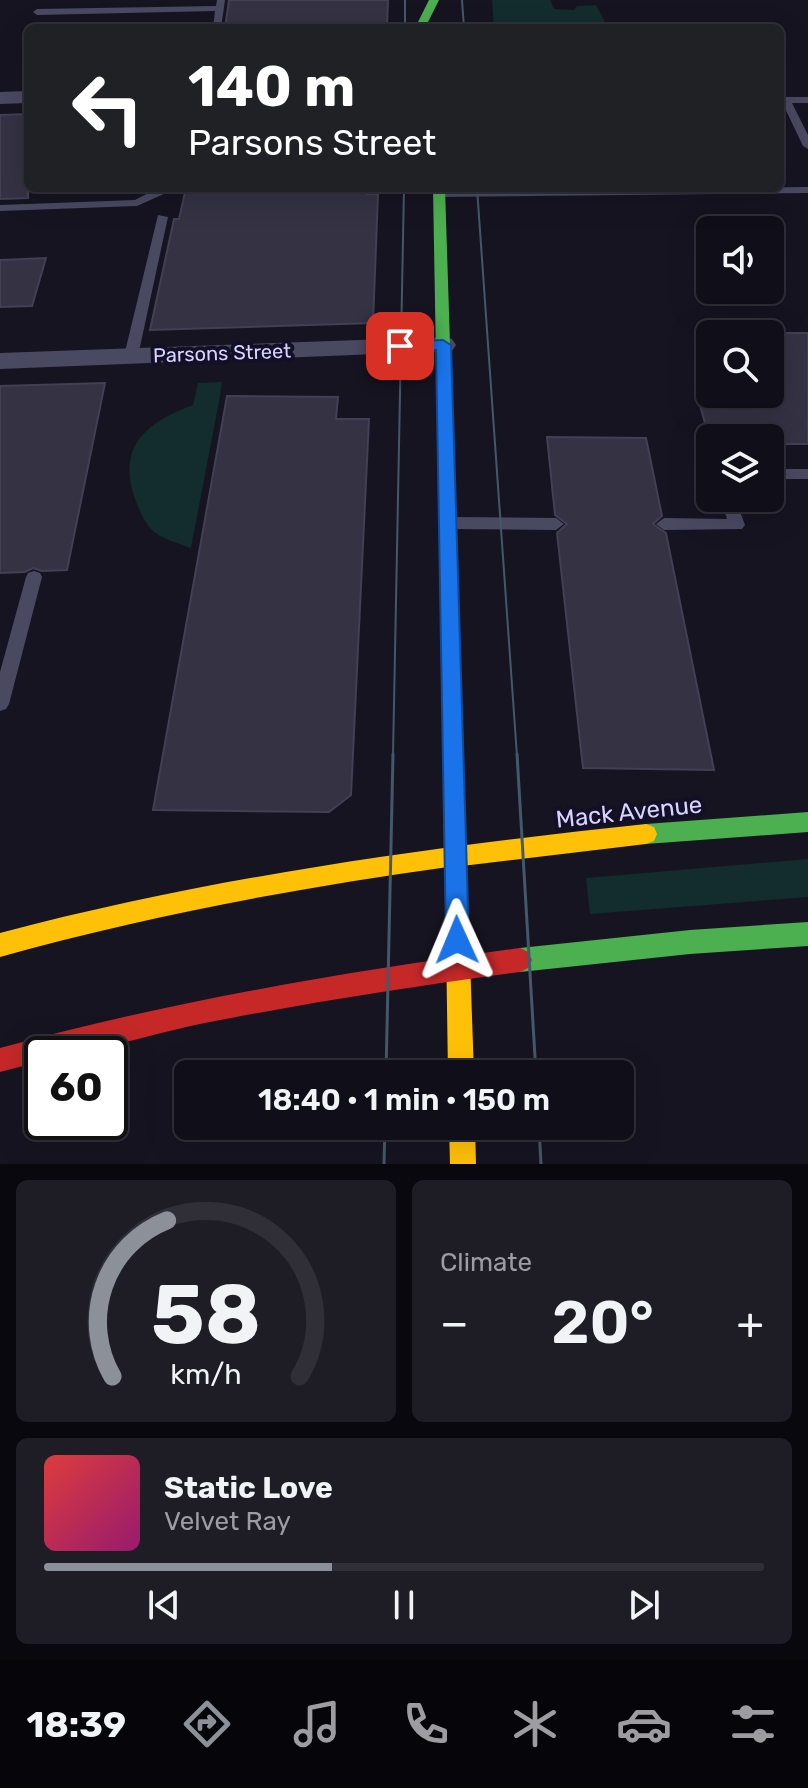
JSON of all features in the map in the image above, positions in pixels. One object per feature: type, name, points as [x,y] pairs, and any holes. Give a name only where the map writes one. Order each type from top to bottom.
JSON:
[{"type":"main road","points":[[423,24],[436,6]]},
{"type":"main road","points":[[439,192],[461,1060]]},
{"type":"main road","name":"Mack Avenue","points":[[0,945],[281,881],[456,854],[657,831],[808,822]]},
{"type":"main road","points":[[0,1060],[145,1023],[386,979],[679,941],[808,934]]},
{"type":"main road","points":[[462,1140],[463,1164]]},
{"type":"street","points":[[0,98],[24,97]]},
{"type":"street","name":"Parsons Street","points":[[0,361],[443,345]]},
{"type":"lane","points":[[37,12],[221,4],[218,24]]},
{"type":"lane","points":[[808,100],[786,100],[808,146]]},
{"type":"lane","points":[[784,190],[808,190]]},
{"type":"lane","points":[[0,208],[137,203],[160,192]]},
{"type":"lane","points":[[131,356],[162,217]]},
{"type":"lane","points":[[784,474],[808,474]]},
{"type":"lane","points":[[664,524],[737,525],[733,512]]},
{"type":"lane","points":[[448,523],[556,524]]},
{"type":"lane","points":[[0,704],[34,577]]},
{"type":"green space","points":[[492,0],[550,0],[554,9],[574,10],[577,6],[596,5],[606,24],[494,24]]},
{"type":"green space","points":[[222,382],[191,548],[160,535],[148,525],[134,496],[130,463],[141,437],[151,427],[193,405],[198,383]]},
{"type":"green space","points":[[808,859],[808,897],[590,914],[586,878]]},
{"type":"building","points":[[229,0],[388,0],[387,24],[226,24]]},
{"type":"building","points":[[24,114],[24,192],[28,192],[28,198],[0,199],[0,115]]},
{"type":"building","points":[[185,192],[378,194],[373,323],[150,330],[174,219],[179,219]]},
{"type":"building","points":[[46,258],[32,306],[0,307],[0,260]]},
{"type":"building","points":[[784,333],[808,333],[808,444],[784,444],[784,424],[705,424],[701,408],[784,408]]},
{"type":"building","points":[[105,383],[67,570],[42,571],[33,568],[25,572],[0,573],[0,386]]},
{"type":"building","points":[[227,396],[338,397],[336,419],[369,419],[351,795],[329,812],[153,810]]},
{"type":"building","points":[[547,437],[646,438],[662,516],[653,524],[666,533],[714,770],[583,768],[557,533],[567,524],[555,515]]},
{"type":"tram line","points":[[405,0],[405,24]]},
{"type":"tram line","points":[[462,0],[464,24]]},
{"type":"tram line","points":[[393,756],[404,192]]},
{"type":"tram line","points":[[477,192],[517,756]]},
{"type":"tram line","points":[[386,1060],[393,754]]},
{"type":"tram line","points":[[517,754],[535,1060]]},
{"type":"tram line","points":[[384,1164],[385,1140]]},
{"type":"tram line","points":[[540,1140],[541,1164]]},
{"type":"traffic: fast","points":[[422,24],[434,0]]},
{"type":"traffic: fast","points":[[439,192],[456,874]]},
{"type":"traffic: fast","points":[[646,834],[808,822]]},
{"type":"traffic: fast","points":[[520,960],[690,942],[808,934]]},
{"type":"traffic: slow","points":[[0,945],[158,905],[320,875],[646,834]]},
{"type":"traffic: slow","points":[[456,874],[461,1060]]},
{"type":"traffic: slow","points":[[462,1140],[463,1164]]},
{"type":"traffic: jam","points":[[0,1060],[128,1027],[258,1000],[520,960]]},
{"type":"route","points":[[400,346],[443,345],[457,940]]}]
